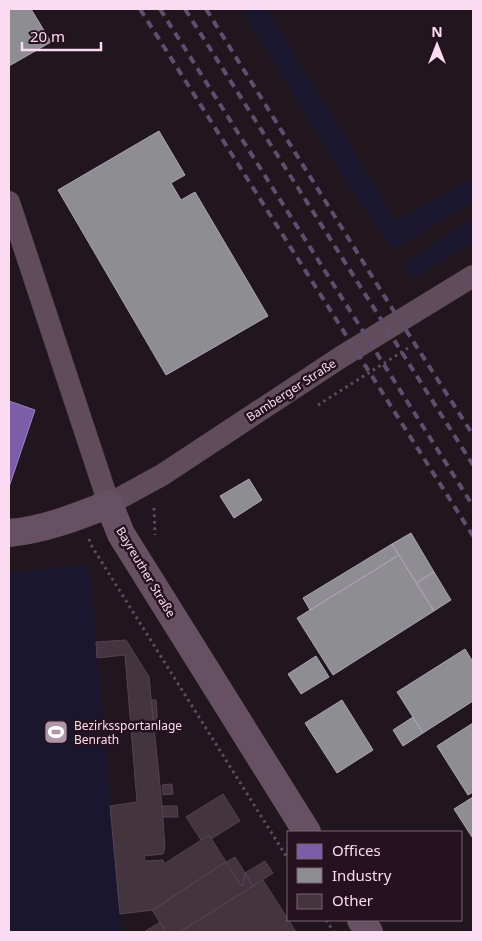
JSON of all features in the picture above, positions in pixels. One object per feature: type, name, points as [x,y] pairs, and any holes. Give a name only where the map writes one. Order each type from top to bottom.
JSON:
[{"type":"street","name":"Bayreuther Straße","points":[[9,202],[81,425],[121,534],[306,831]]},
{"type":"street","name":"Bamberger Straße","points":[[109,504],[162,475],[341,357],[473,276]]},
{"type":"street","points":[[9,533],[62,521],[109,504]]},
{"type":"street","points":[[362,921],[369,932]]},
{"type":"path","points":[[91,545],[287,857]]},
{"type":"path","points":[[327,921],[334,932]]},
{"type":"shaded area","points":[[241,9],[266,9],[396,221],[473,178],[473,201],[393,250],[348,185]]},
{"type":"shaded area","points":[[473,218],[473,242],[413,279],[403,264]]},
{"type":"shaded area","name":"Bezirkssportanlage Benrath","points":[[89,565],[122,932],[9,932],[9,572]]},
{"type":"building: Offices","points":[[9,401],[35,410],[9,487]]},
{"type":"building: Industry","points":[[9,9],[31,9],[51,42],[9,66]]},
{"type":"building: Industry","points":[[159,131],[185,175],[171,183],[181,200],[195,192],[268,316],[166,375],[58,190]]},
{"type":"building: Industry","points":[[249,479],[262,500],[234,518],[220,496]]},
{"type":"building: Industry","points":[[411,533],[434,572],[416,583],[392,544]]},
{"type":"building: Industry","points":[[392,544],[399,555],[310,610],[303,598]]},
{"type":"building: Industry","points":[[399,555],[434,611],[333,675],[297,618]]},
{"type":"building: Industry","points":[[434,572],[451,600],[434,611],[416,583]]},
{"type":"building: Industry","points":[[465,649],[473,662],[473,701],[423,733],[397,692]]},
{"type":"building: Industry","points":[[316,656],[329,677],[301,694],[288,674]]},
{"type":"building: Industry","points":[[342,700],[373,750],[337,773],[305,723]]},
{"type":"building: Industry","points":[[413,717],[423,733],[403,746],[393,730]]},
{"type":"building: Industry","points":[[473,723],[473,792],[468,795],[437,746]]},
{"type":"building: Industry","points":[[473,797],[473,836],[472,837],[454,809]]},
{"type":"building: Other","points":[[126,640],[149,677],[162,806],[165,848],[163,854],[144,856],[145,861],[163,860],[164,864],[209,835],[226,862],[153,910],[120,914],[110,806],[137,802],[125,655],[97,658],[96,642]]},
{"type":"building: Other","points":[[151,700],[156,700],[158,727],[154,727]]},
{"type":"building: Other","points":[[172,784],[173,794],[163,795],[162,785]]},
{"type":"building: Other","points":[[223,794],[240,821],[211,839],[209,835],[201,840],[186,817]]},
{"type":"building: Other","points":[[162,806],[177,806],[178,817],[163,817]]},
{"type":"building: Other","points":[[235,857],[245,873],[243,885],[241,886],[226,862]]},
{"type":"building: Other","points":[[265,861],[273,873],[253,886],[245,873]]},
{"type":"building: Other","points":[[226,862],[241,886],[243,885],[245,873],[253,886],[180,932],[166,932],[152,910]]},
{"type":"building: Other","points":[[263,880],[287,918],[287,921],[289,921],[296,932],[180,932]]},
{"type":"building: Other","points":[[160,922],[166,932],[144,932]]},
{"type":"railway","points":[[140,9],[473,536]]},
{"type":"railway","points":[[160,9],[473,506]]},
{"type":"railway","points":[[185,9],[473,465]]},
{"type":"railway","points":[[206,9],[473,435]]},
{"type":"place","name":"Bezirkssportanlage Benrath","points":[[56,732]]}]
